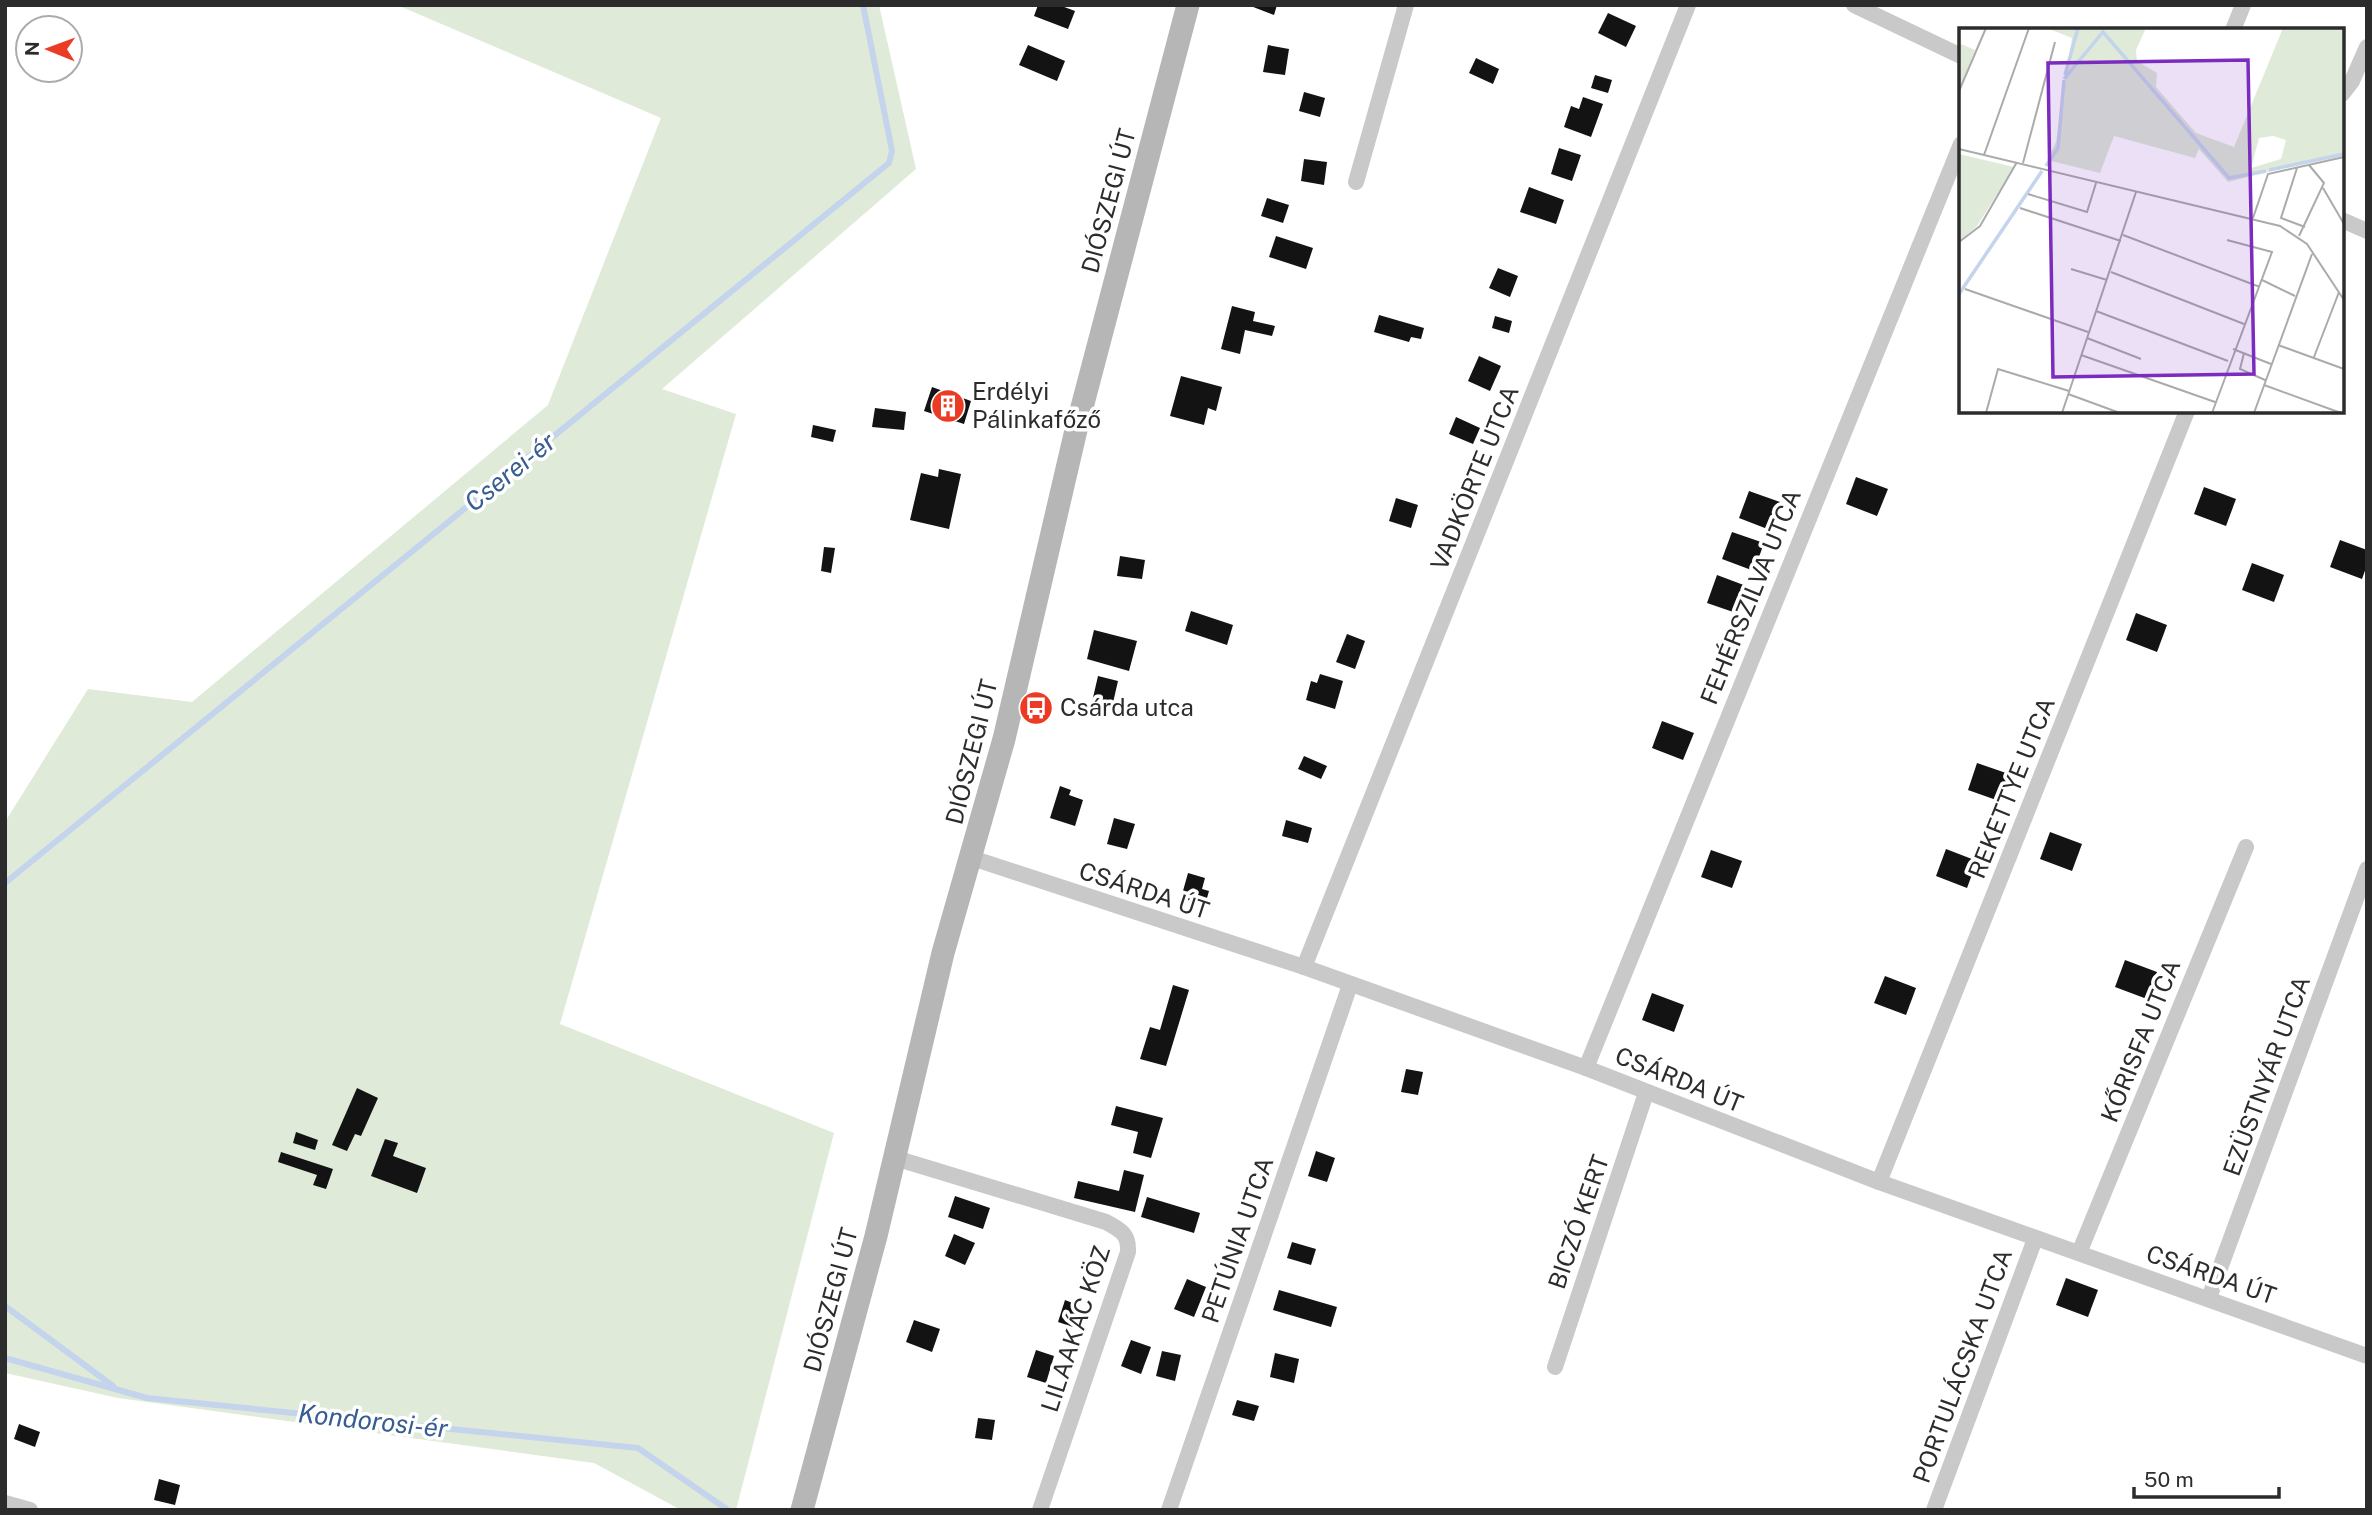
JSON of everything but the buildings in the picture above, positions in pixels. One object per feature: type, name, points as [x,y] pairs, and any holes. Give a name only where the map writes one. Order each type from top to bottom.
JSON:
[{"type":"main road","name":"DIÓSZEGI ÚT","points":[[802,1510],[895,1158],[943,953],[1004,739],[1076,430],[1188,5]]},
{"type":"street","points":[[1356,182],[1406,5]]},
{"type":"street","name":"VADKÖRTE UTCA","points":[[1304,968],[1688,5]]},
{"type":"street","points":[[1854,5],[1959,54]]},
{"type":"street","points":[[2234,28],[2243,5]]},
{"type":"street","points":[[2344,91],[2352,81],[2367,47]]},
{"type":"street","name":"FEHÉRSZILVA UTCA","points":[[1586,1068],[1959,149]]},
{"type":"street","points":[[2344,221],[2367,231]]},
{"type":"street","name":"REKETTYE UTCA","points":[[1879,1182],[2186,413]]},
{"type":"street","name":"KŐRISFA UTCA","points":[[2079,1253],[2246,847]]},
{"type":"street","name":"CSÁRDA ÚT","points":[[972,858],[1304,968],[1586,1068],[1879,1182],[2367,1356]]},
{"type":"street","name":"EZÜSTNYÁR UTCA","points":[[2210,1298],[2367,869]]},
{"type":"street","name":"PETÚNIA UTCA","points":[[1169,1510],[1350,985]]},
{"type":"street","name":"BICZÓ KERT","points":[[1555,1367],[1646,1093]]},
{"type":"street","name":"LILAAKÁC KÖZ","points":[[895,1158],[1106,1222],[1122,1230],[1128,1240],[1128,1252],[1040,1510]]},
{"type":"street","name":"PORTULÁCSKA UTCA","points":[[1934,1510],[2035,1239]]},
{"type":"street","points":[[5,1503],[30,1510]]},
{"type":"green space","points":[[397,5],[879,5],[916,169],[662,389],[736,414],[560,1024],[834,1133],[736,1510],[681,1510],[594,1463],[118,1398],[5,1373],[5,822],[88,689],[192,702],[548,405],[661,118]]},
{"type":"waterway","name":"Cserei-ér","points":[[5,883],[889,163],[892,151],[863,5]]},
{"type":"waterway","name":"Cserei-ér","points":[[5,1306],[113,1386]]},
{"type":"waterway","name":"Kondorosi-ér","points":[[5,1358],[147,1398],[638,1448],[728,1510]]},
{"type":"place","name":"Erdélyi Pálinkafőző","points":[[948,406]]},
{"type":"place","name":"Csárda utca","points":[[1036,708]]}]
